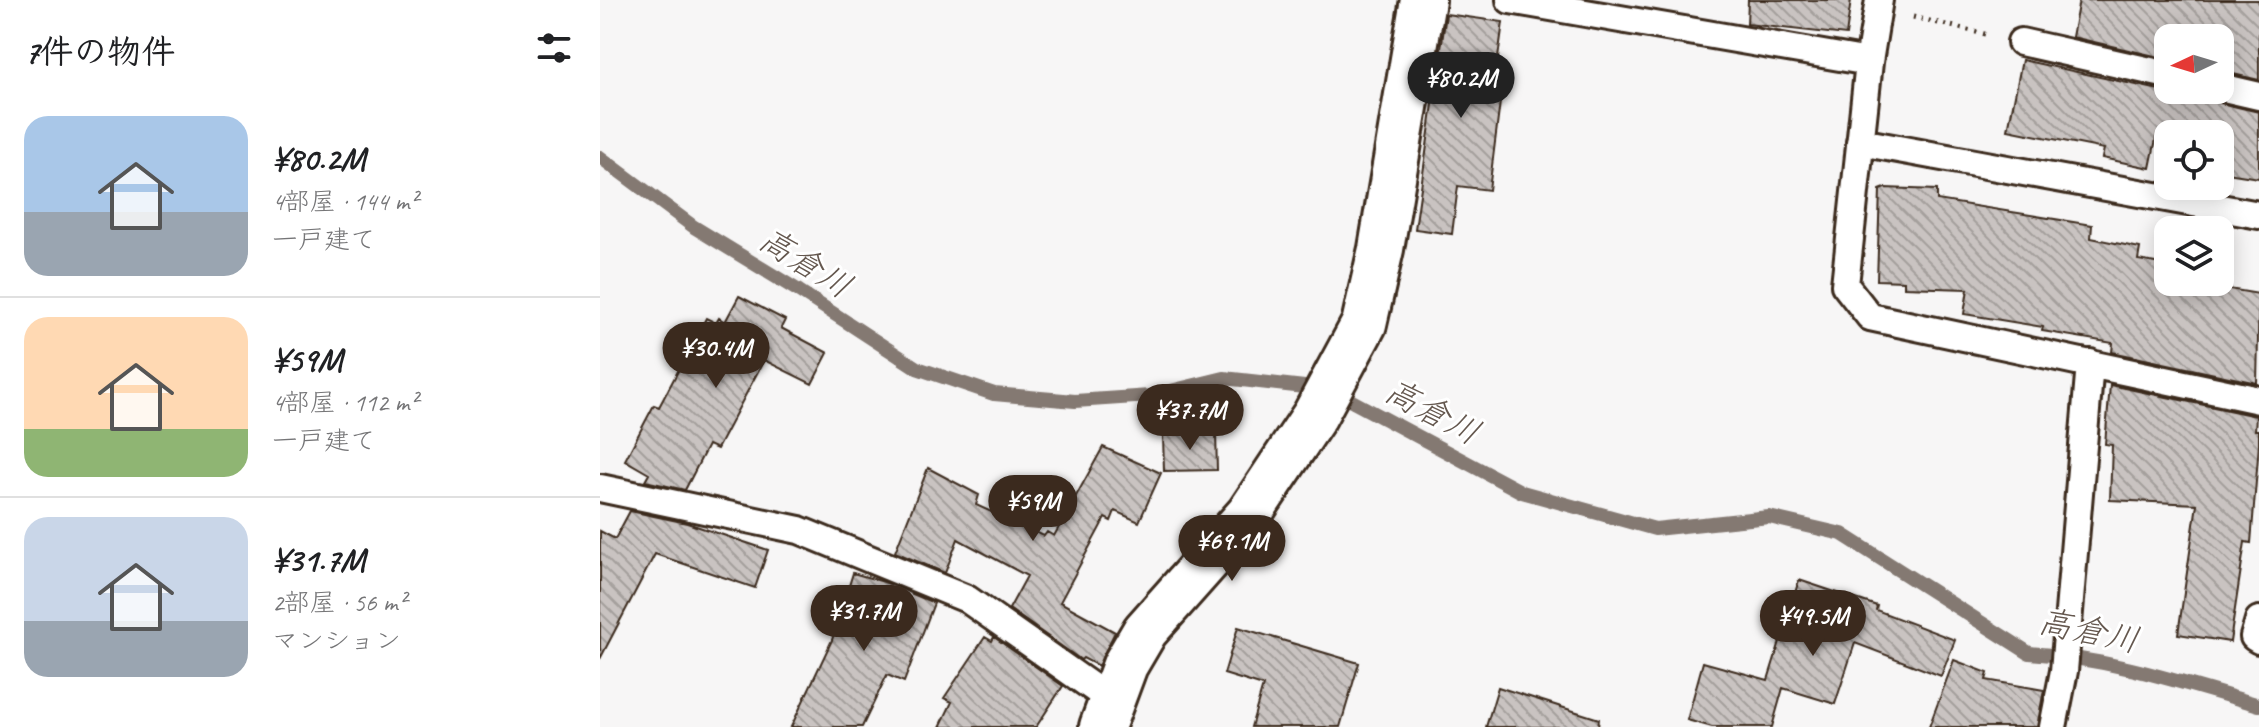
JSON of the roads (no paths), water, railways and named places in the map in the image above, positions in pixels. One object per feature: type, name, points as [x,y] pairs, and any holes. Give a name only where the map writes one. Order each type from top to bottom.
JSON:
[{"type":"street","points":[[1107,714],[1125,665],[1145,631],[1249,514],[1315,415],[1364,324],[1381,249],[1423,0]]},
{"type":"lane","points":[[1510,0],[1869,62]]},
{"type":"lane","points":[[1879,5],[1869,62],[1845,285],[1870,317],[2259,400]]},
{"type":"lane","points":[[2021,42],[2154,72]]},
{"type":"lane","points":[[2234,90],[2259,96]]},
{"type":"lane","points":[[1860,142],[2259,215]]},
{"type":"lane","points":[[2053,727],[2064,671],[2090,363]]},
{"type":"lane","points":[[600,488],[799,530],[967,599],[1107,714]]},
{"type":"lane","points":[[2259,620],[2254,637],[2259,640]]},
{"type":"waterway","name":"高倉川","points":[[600,157],[694,227],[917,368],[994,394],[1075,401],[1150,396],[1224,378],[1331,390],[1522,492],[1655,529],[1769,517],[1842,534],[2029,653],[2117,666],[2259,705]]}]
